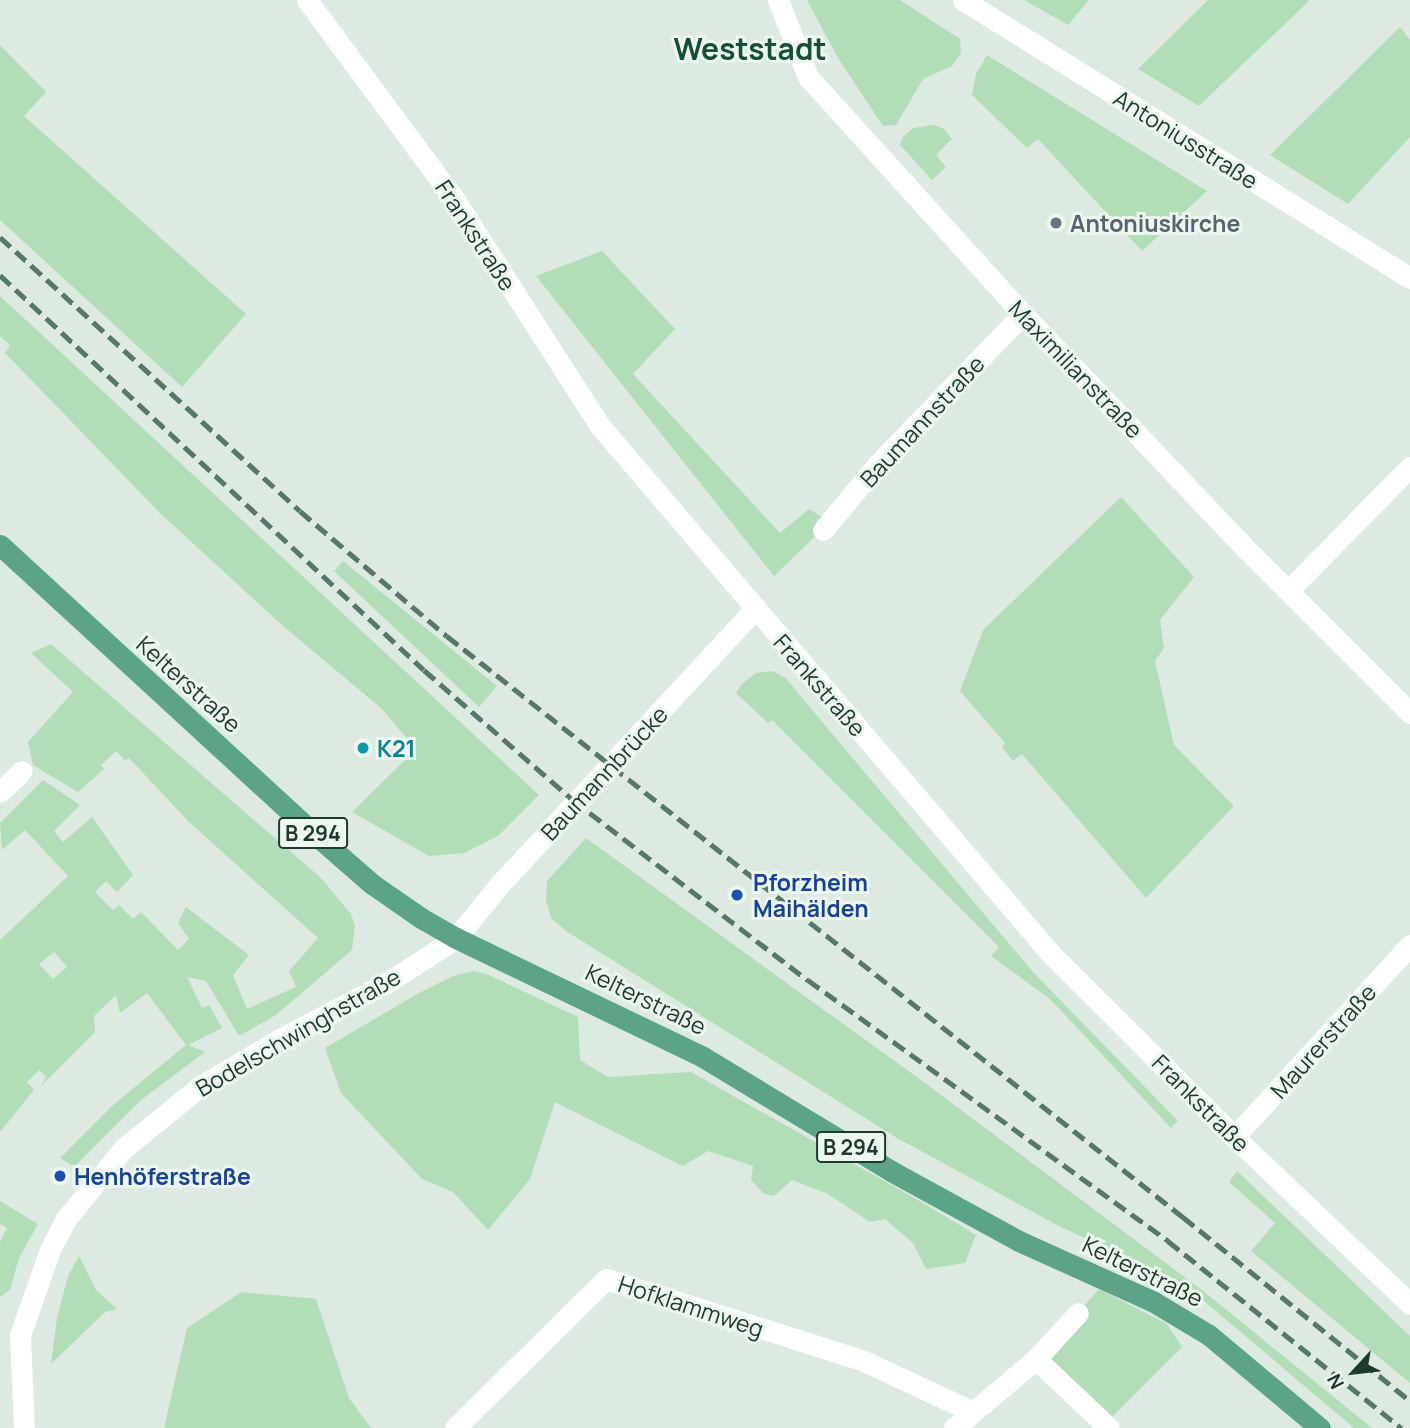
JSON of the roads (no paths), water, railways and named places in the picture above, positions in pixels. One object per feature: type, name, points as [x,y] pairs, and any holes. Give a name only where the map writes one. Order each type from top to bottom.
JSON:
[{"type":"main road","name":"Kelterstraße","points":[[0,545],[354,868],[421,918],[456,938],[692,1051],[952,1205],[1019,1241],[1172,1312],[1231,1352],[1320,1428]]},
{"type":"street","name":"Frankstraße","points":[[307,0],[453,197],[600,426],[1051,954],[1410,1304]]},
{"type":"street","name":"Maximilianstraße","points":[[778,0],[808,77],[1023,314],[1288,591],[1410,713]]},
{"type":"street","name":"Antoniusstraße","points":[[963,0],[1410,278]]},
{"type":"street","name":"Baumannstraße","points":[[823,530],[877,465],[1023,314]]},
{"type":"street","points":[[1288,591],[1410,467]]},
{"type":"street","name":"Baumannbrücke","points":[[456,938],[544,836],[755,609]]},
{"type":"street","points":[[0,792],[22,771]]},
{"type":"street","name":"Bodelschwinghstraße","points":[[24,1428],[10,1333],[65,1220],[124,1148],[199,1087],[278,1040],[388,982],[456,938]]},
{"type":"street","name":"Maurerstraße","points":[[1236,1136],[1410,945]]},
{"type":"street","name":"Hofklammweg","points":[[456,1428],[607,1279],[864,1361],[971,1411]]},
{"type":"street","points":[[954,1428],[1036,1359],[1078,1313]]},
{"type":"street","points":[[1036,1359],[1109,1428]]},
{"type":"railway","points":[[0,237],[300,511],[447,636],[1183,1217],[1410,1401]]},
{"type":"railway","points":[[0,275],[424,670],[573,800],[808,980],[1168,1241],[1401,1428]]},
{"type":"place","name":"Antoniuskirche","points":[[1056,223]]},
{"type":"place","name":"K21","points":[[363,748]]},
{"type":"place","name":"Pforzheim Maihälden","points":[[737,895]]},
{"type":"place","name":"Henhöferstraße","points":[[60,1176]]},
{"type":"district","name":"Weststadt","points":[[750,49]]}]
